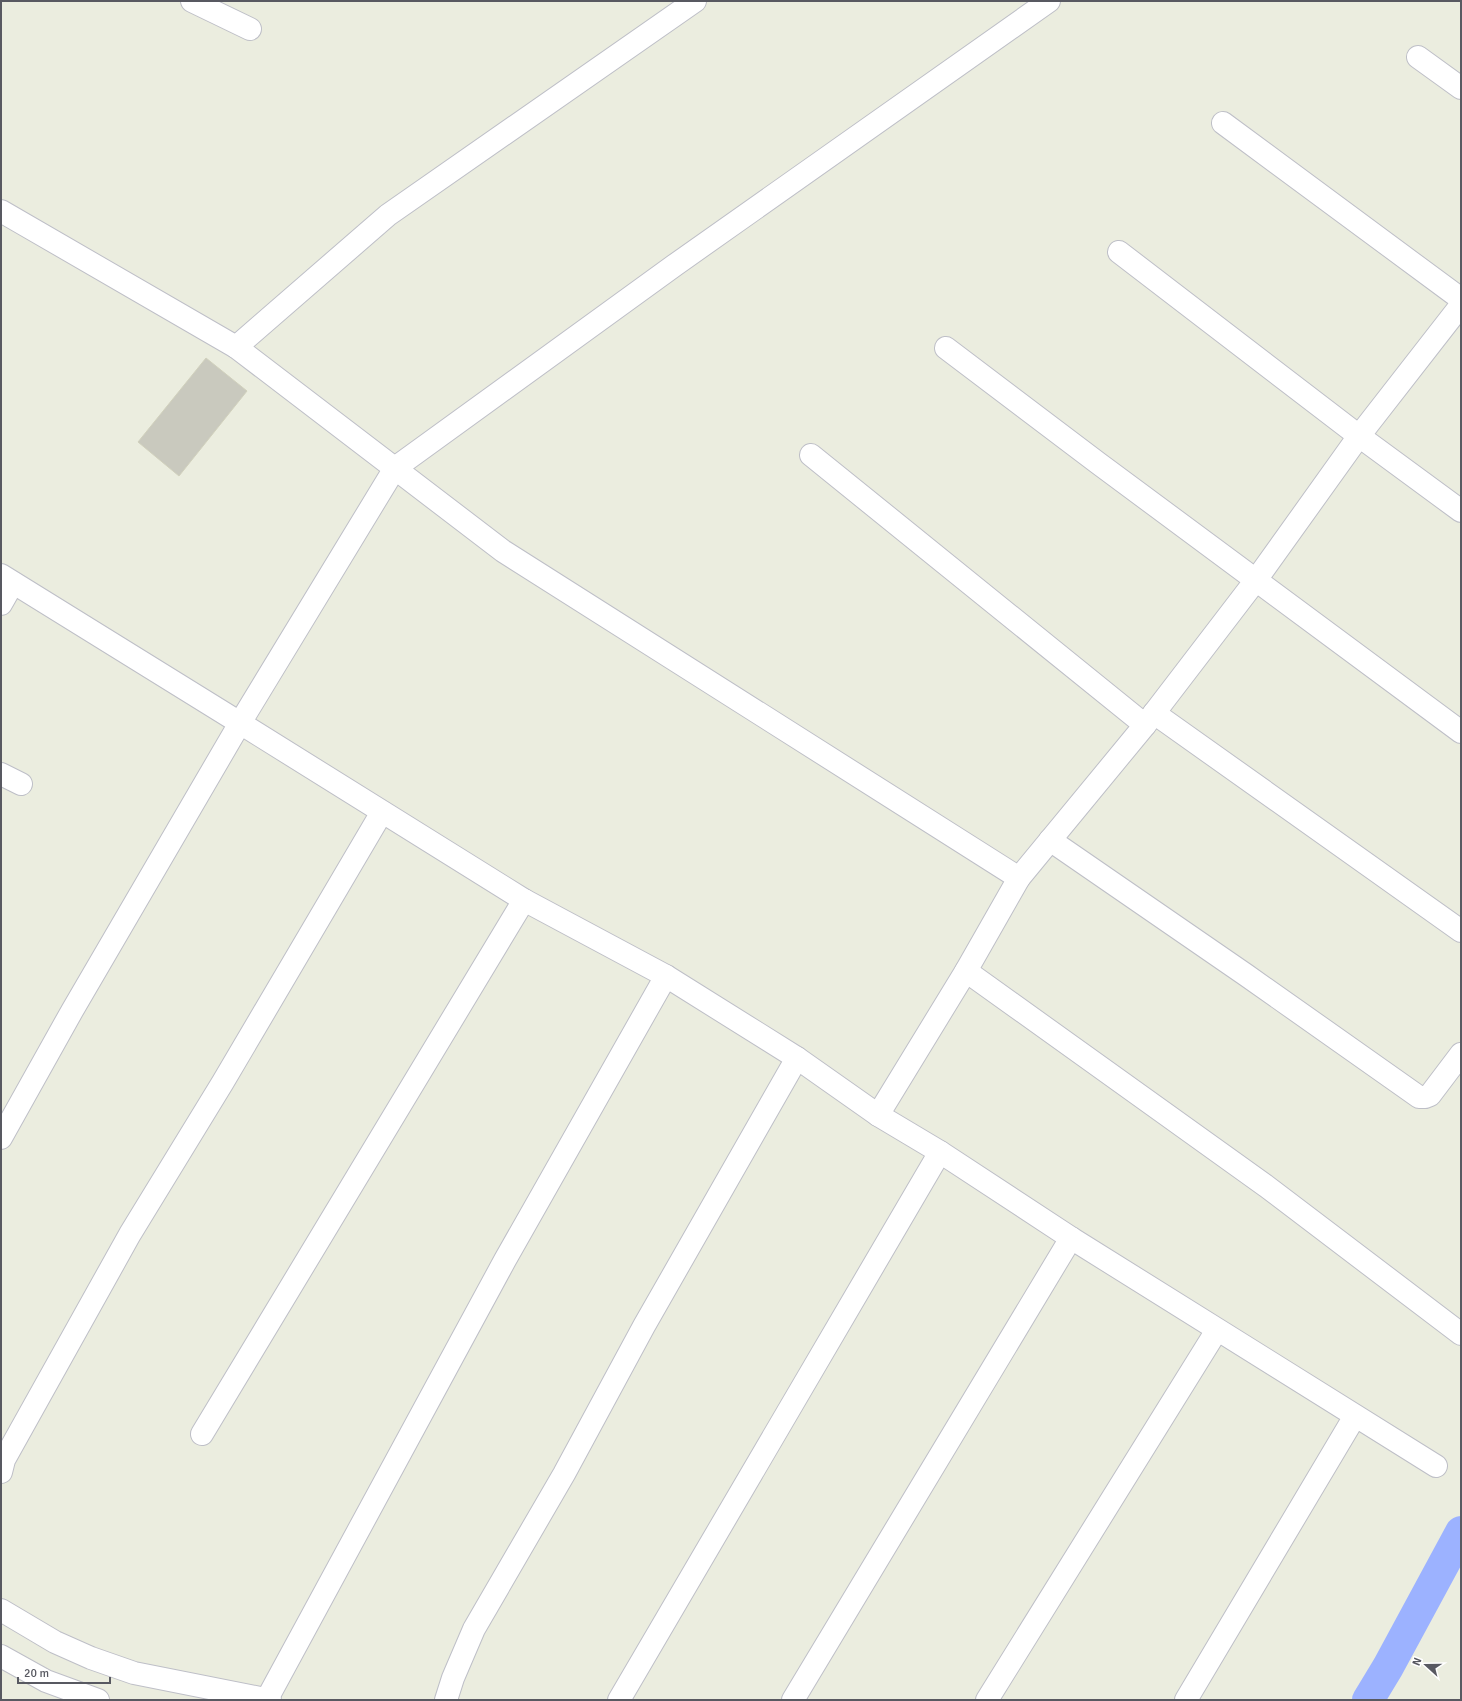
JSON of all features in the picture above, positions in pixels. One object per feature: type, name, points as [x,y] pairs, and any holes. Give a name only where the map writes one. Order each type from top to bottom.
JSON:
[{"type":"street","points":[[192,1],[250,29]]},
{"type":"street","points":[[236,347],[388,215],[695,1]]},
{"type":"street","points":[[1,1138],[72,1012],[240,724],[395,468],[681,261],[1048,1]]},
{"type":"street","points":[[1418,57],[1461,88]]},
{"type":"street","points":[[1222,123],[1461,299]]},
{"type":"street","points":[[1,212],[236,347],[503,551],[1020,878]]},
{"type":"street","points":[[1119,252],[1359,436],[1461,511]]},
{"type":"street","points":[[878,1115],[966,971],[1020,878],[1149,719],[1256,580],[1359,436],[1461,305]]},
{"type":"street","points":[[946,348],[1461,732]]},
{"type":"street","points":[[812,455],[1149,719],[1461,930]]},
{"type":"street","points":[[1,604],[7,579],[524,900],[666,976],[797,1058],[878,1115],[940,1152],[1071,1238],[1436,1466]]},
{"type":"street","points":[[1,774],[21,784]]},
{"type":"street","points":[[1,1472],[4,1460],[130,1234],[219,1088],[382,812]]},
{"type":"street","points":[[1050,840],[1420,1097],[1430,1095],[1461,1054]]},
{"type":"street","points":[[202,1434],[524,900]]},
{"type":"street","points":[[966,971],[1253,1177],[1461,1334]]},
{"type":"street","points":[[267,1700],[505,1260],[666,976]]},
{"type":"street","points":[[446,1700],[453,1678],[474,1629],[564,1474],[644,1326],[797,1058]]},
{"type":"street","points":[[619,1700],[940,1152]]},
{"type":"street","points":[[793,1700],[1071,1238]]},
{"type":"street","points":[[987,1700],[1217,1330]]},
{"type":"street","points":[[1186,1700],[1355,1416]]},
{"type":"street","points":[[1,1610],[55,1642],[91,1658],[134,1673],[270,1700]]},
{"type":"street","points":[[1,1656],[46,1681],[98,1700]]},
{"type":"building","points":[[206,358],[247,391],[179,476],[138,442]]},
{"type":"waterway","points":[[1368,1700],[1388,1667],[1461,1532]]}]
